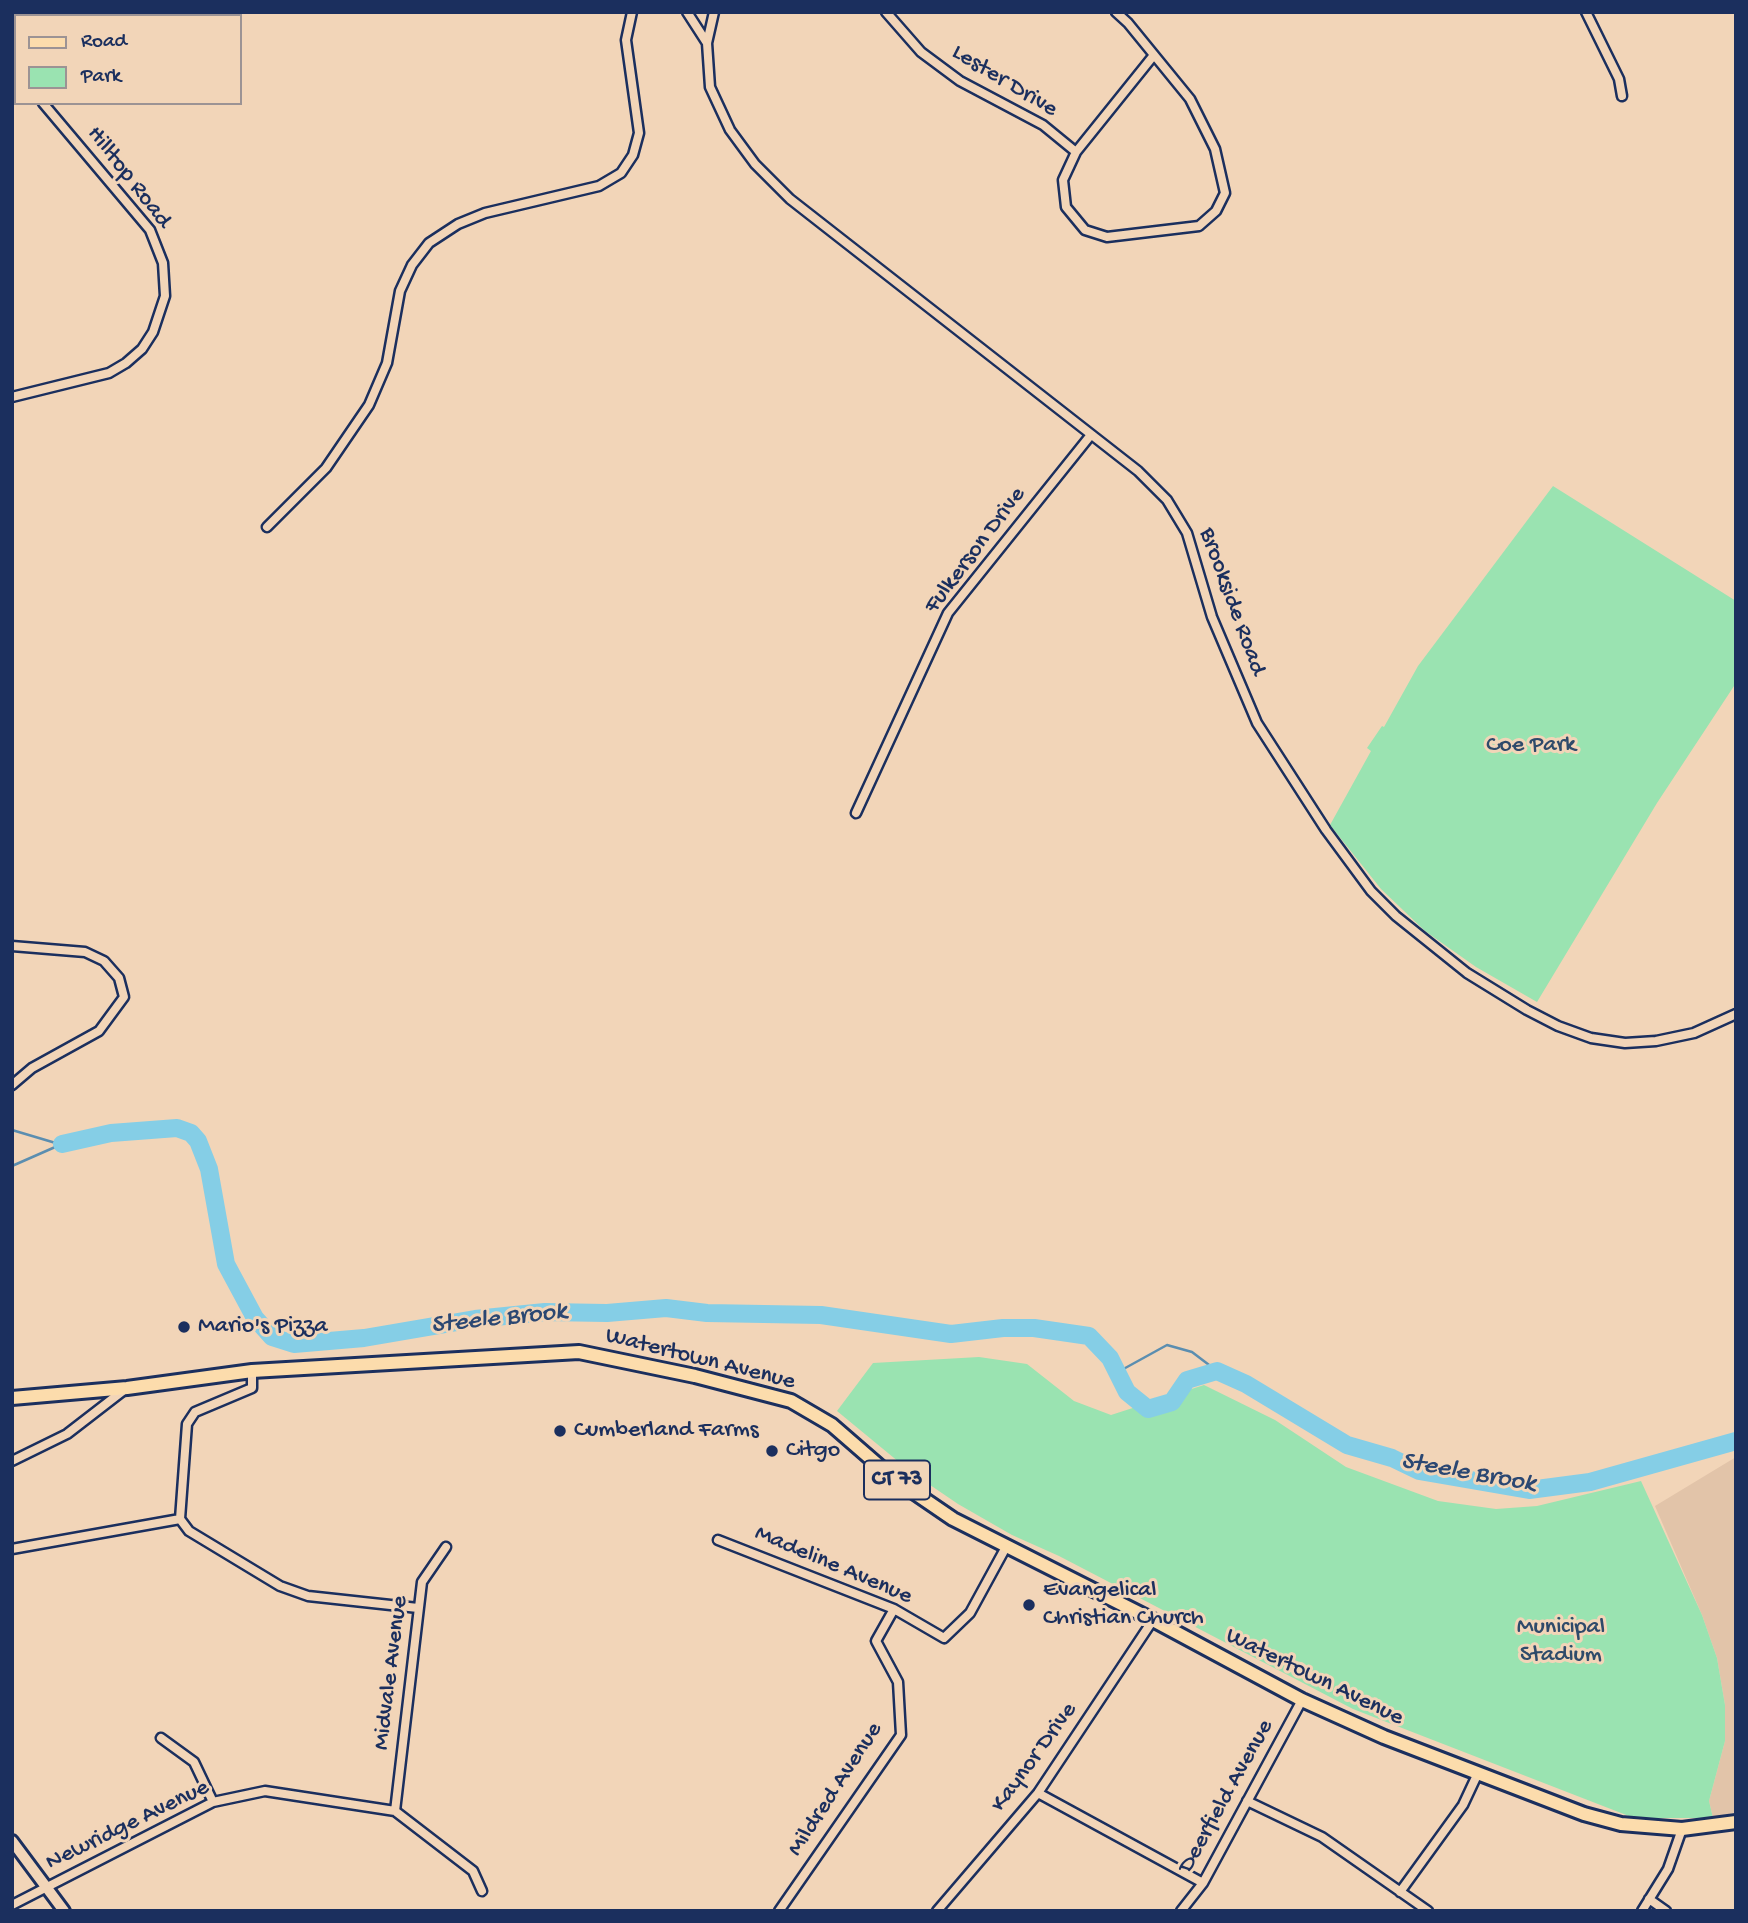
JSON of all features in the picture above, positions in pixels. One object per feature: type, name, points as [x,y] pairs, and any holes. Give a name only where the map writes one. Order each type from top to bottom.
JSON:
[{"type":"main road","name":"Watertown Avenue","points":[[12,1398],[127,1388],[252,1371],[579,1352],[695,1376],[791,1401],[832,1425],[923,1501],[1006,1547],[1153,1620],[1302,1700],[1384,1737],[1584,1814],[1621,1824],[1682,1829],[1736,1822]]},
{"type":"street","points":[[267,527],[326,468],[369,405],[387,363],[400,291],[412,265],[429,243],[458,224],[485,213],[599,186],[621,173],[633,155],[639,133],[626,40],[632,12]]},
{"type":"street","name":"Brookside Road","points":[[687,12],[707,43]]},
{"type":"street","name":"Brookside Road","points":[[714,12],[707,43],[710,87],[730,131],[755,164],[790,199],[1138,471],[1167,500],[1187,533],[1212,617],[1257,723],[1291,779],[1371,891],[1421,938],[1467,973],[1527,1010],[1591,1038],[1625,1043],[1656,1041],[1694,1033],[1736,1014]]},
{"type":"street","name":"Lester Drive","points":[[886,12],[921,52],[960,81],[1043,125],[1076,152]]},
{"type":"street","points":[[1116,12],[1154,55],[1190,99],[1215,149],[1225,193],[1216,211],[1199,226],[1107,237],[1085,230],[1066,207],[1063,180],[1076,152],[1154,55]]},
{"type":"street","points":[[1586,12],[1619,79],[1622,96]]},
{"type":"street","name":"Hilltop Road","points":[[12,397],[109,373],[126,363],[142,349],[153,332],[165,296],[163,263],[150,230],[45,105]]},
{"type":"street","name":"Fulkerson Drive","points":[[856,813],[948,613],[1090,436]]},
{"type":"street","points":[[12,946],[85,952],[104,961],[119,978],[124,997],[99,1031],[32,1068],[12,1085]]},
{"type":"street","points":[[252,1371],[252,1388],[195,1412],[187,1424],[180,1519],[189,1531],[280,1586],[308,1596],[418,1608]]},
{"type":"street","points":[[12,1461],[67,1434],[127,1388]]},
{"type":"street","points":[[12,1549],[180,1519]]},
{"type":"street","name":"Madeline Avenue","points":[[718,1540],[894,1609],[944,1638],[970,1613],[1006,1547]]},
{"type":"street","name":"Midvale Avenue","points":[[396,1811],[422,1582],[446,1547]]},
{"type":"street","name":"Mildred Avenue","points":[[779,1911],[901,1735],[898,1682],[876,1641],[894,1609]]},
{"type":"street","name":"Kaynor Drive","points":[[937,1911],[1038,1793],[1153,1620]]},
{"type":"street","name":"Deerfield Avenue","points":[[1181,1911],[1203,1883],[1302,1700]]},
{"type":"street","points":[[161,1738],[194,1762],[213,1802]]},
{"type":"street","points":[[1400,1892],[1463,1805],[1478,1773]]},
{"type":"street","name":"Newridge Avenue","points":[[12,1905],[213,1802],[265,1791],[396,1811],[473,1871],[482,1891]]},
{"type":"street","points":[[1038,1793],[1203,1883]]},
{"type":"street","points":[[1247,1801],[1322,1837],[1428,1911]]},
{"type":"street","points":[[1642,1911],[1675,1854],[1682,1829]]},
{"type":"street","points":[[12,1841],[64,1911]]},
{"type":"street","points":[[1650,1899],[1666,1911]]},
{"type":"shaded area","points":[[1736,1457],[1736,1812],[1713,1818],[1709,1801],[1725,1741],[1725,1705],[1717,1658],[1702,1615],[1655,1506]]},
{"type":"green space","name":"Coe Park","points":[[1553,486],[1736,601],[1736,683],[1657,803],[1537,1002],[1476,967],[1425,931],[1381,889],[1330,825],[1371,751],[1367,748],[1382,726],[1384,727],[1418,666]]},
{"type":"green space","name":"Municipal Stadium","points":[[979,1357],[1027,1364],[1074,1401],[1111,1415],[1204,1385],[1275,1420],[1346,1467],[1438,1501],[1496,1509],[1537,1506],[1641,1481],[1702,1615],[1717,1658],[1725,1705],[1725,1741],[1709,1801],[1713,1818],[1634,1818],[1353,1709],[1059,1556],[1012,1535],[958,1504],[911,1472],[837,1411],[873,1363]]},
{"type":"waterway","name":"Steele Brook","points":[[62,1144],[111,1133],[177,1128],[191,1133],[198,1141],[209,1169],[226,1264],[255,1318],[272,1337],[294,1344],[364,1338],[475,1319],[545,1312],[607,1313],[666,1308],[707,1313],[821,1315],[951,1334],[1003,1328],[1034,1328],[1089,1336],[1110,1358],[1127,1392],[1148,1409],[1172,1402],[1187,1380],[1217,1371],[1246,1384],[1347,1445],[1392,1458],[1419,1471],[1529,1490],[1590,1482],[1736,1441]]},
{"type":"waterway","points":[[12,1130],[59,1144]]},
{"type":"waterway","name":"Steele Brook","points":[[12,1166],[62,1144]]},
{"type":"waterway","name":"Steele Brook","points":[[1118,1372],[1167,1345],[1192,1352],[1217,1371]]},
{"type":"place","name":"Mario's Pizza","points":[[184,1327]]},
{"type":"place","name":"Cumberland Farms","points":[[560,1431]]},
{"type":"place","name":"Citgo","points":[[772,1451]]},
{"type":"place","name":"Evangelical Christian Church","points":[[1029,1605]]}]
